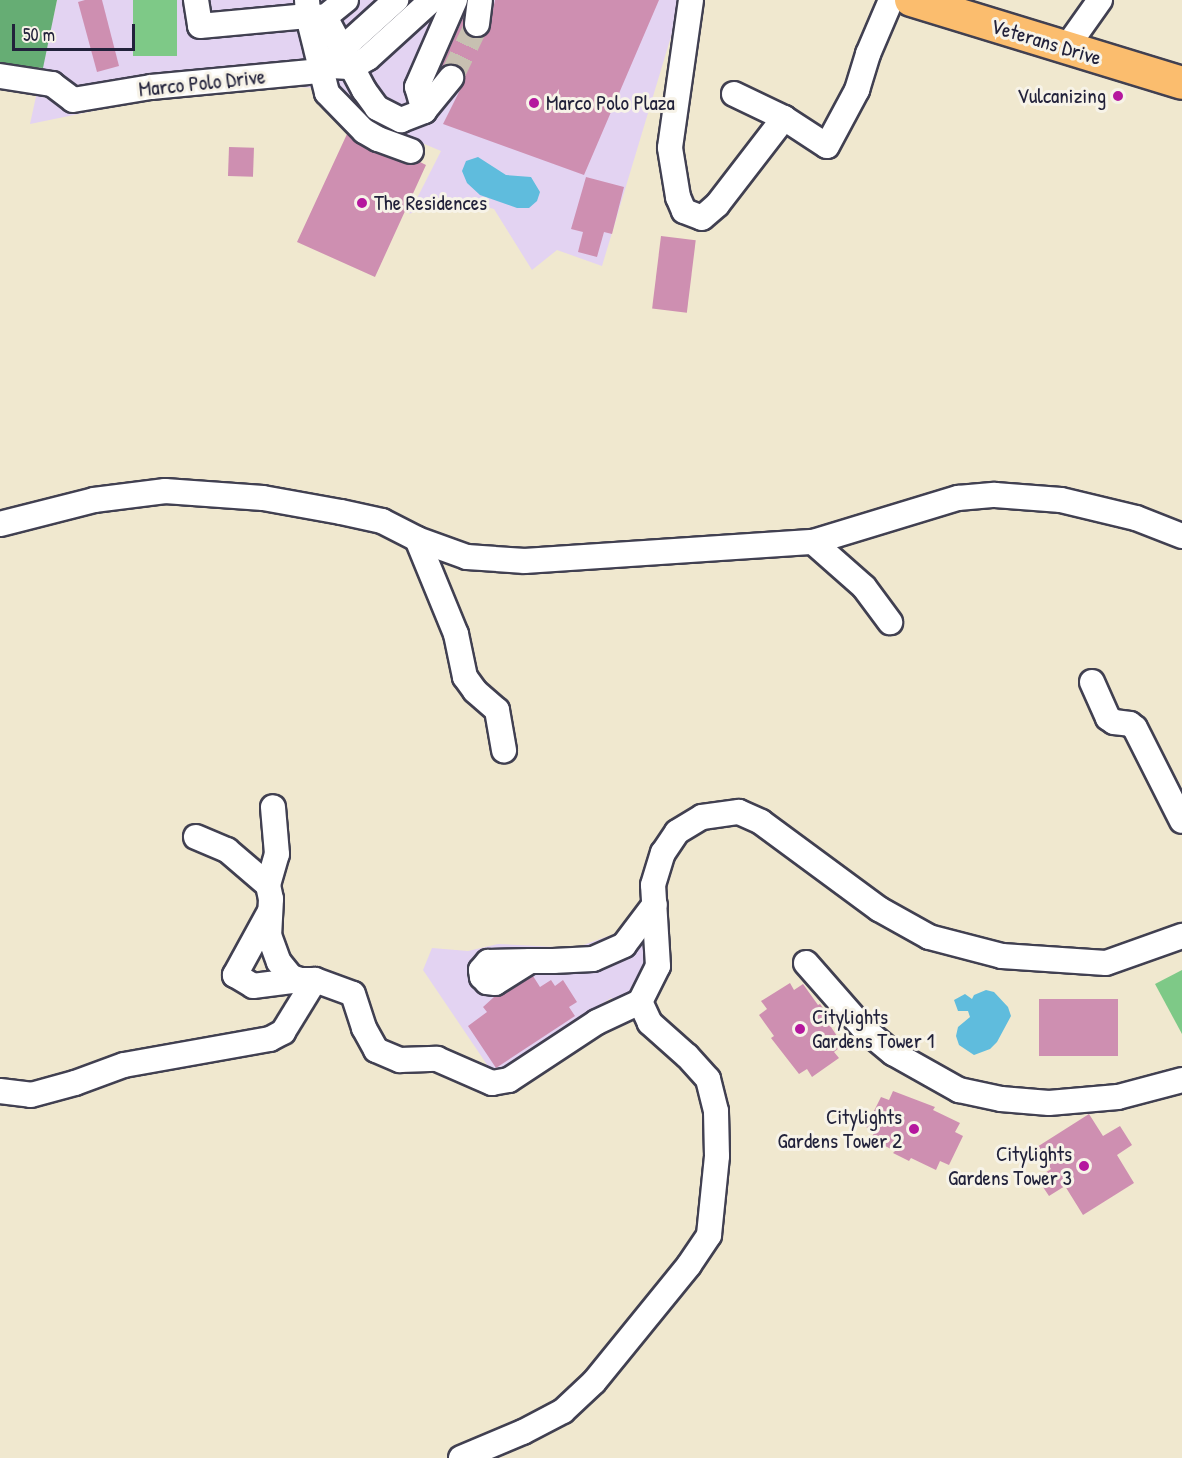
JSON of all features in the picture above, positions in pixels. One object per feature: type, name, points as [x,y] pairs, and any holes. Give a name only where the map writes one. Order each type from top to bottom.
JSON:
[{"type":"main road","name":"Veterans Drive","points":[[911,0],[1182,83]]},
{"type":"street","points":[[196,0],[200,26],[313,11],[346,0]]},
{"type":"street","points":[[396,0],[337,63],[327,93],[364,131],[411,151]]},
{"type":"street","name":"Marco Polo Drive","points":[[0,76],[52,84],[73,100],[151,87],[368,58],[432,0]]},
{"type":"street","points":[[424,111],[417,87],[455,0]]},
{"type":"street","points":[[691,0],[670,148],[678,197],[684,211],[702,218],[717,205],[784,118]]},
{"type":"street","points":[[734,94],[784,118],[827,146],[857,90],[868,54],[891,0]]},
{"type":"street","points":[[1066,48],[1100,0]]},
{"type":"street","points":[[313,11],[337,63],[377,108],[401,120],[424,111],[451,78]]},
{"type":"street","points":[[0,524],[94,500],[165,491],[263,498],[341,512],[382,521],[417,538],[467,557],[525,561],[813,542],[958,498],[995,495],[1061,500],[1136,518],[1182,536]]},
{"type":"street","points":[[417,538],[456,634],[465,677],[475,690],[497,710],[504,750]]},
{"type":"street","points":[[813,542],[864,587],[890,622]]},
{"type":"street","points":[[1092,682],[1108,718],[1114,722],[1130,724],[1134,728],[1182,821]]},
{"type":"street","points":[[273,807],[278,854],[268,885],[270,912],[268,928],[272,950],[291,976],[353,994],[364,1028],[376,1050],[400,1060],[437,1059],[492,1083],[509,1080],[597,1022],[640,1002],[658,966],[653,885],[663,853],[677,832],[702,817],[740,812],[761,822],[879,909],[929,937],[1002,956],[1106,963],[1182,936]]},
{"type":"street","points":[[196,837],[227,850],[268,885]]},
{"type":"street","points":[[498,969],[530,961],[593,959],[624,945],[655,904]]},
{"type":"street","points":[[270,912],[235,975],[253,986],[307,980]]},
{"type":"street","points":[[806,963],[864,1029],[893,1053],[959,1090],[1001,1099],[1049,1103],[1118,1097],[1182,1080]]},
{"type":"street","points":[[0,1091],[31,1095],[75,1083],[124,1065],[270,1039],[284,1032],[307,980]]},
{"type":"street","points":[[461,1458],[523,1432],[563,1411],[594,1382],[689,1265],[709,1235],[717,1156],[716,1111],[708,1079],[687,1056],[650,1023],[640,1002]]},
{"type":"shaded area","name":"Marco Polo Plaza","points":[[57,0],[682,0],[602,266],[557,250],[532,270],[494,209],[454,198],[409,214],[441,151],[374,123],[342,89],[293,87],[137,102],[30,124]]},
{"type":"shaded area","points":[[636,912],[658,966],[622,1005],[611,998],[494,1075],[423,970],[432,948],[468,951],[498,944],[575,948],[614,934]]},
{"type":"green space","points":[[0,0],[57,0],[43,68],[0,65]]},
{"type":"green space","points":[[133,0],[177,0],[177,56],[133,56]]},
{"type":"green space","points":[[1182,970],[1182,1034],[1155,984]]},
{"type":"water","points":[[478,157],[506,175],[531,177],[540,192],[537,201],[529,208],[517,208],[480,195],[467,183],[462,171],[466,161]]},
{"type":"water","points":[[986,990],[994,992],[1008,1007],[1011,1016],[997,1042],[990,1049],[974,1055],[959,1045],[956,1036],[958,1027],[970,1017],[968,1011],[958,1011],[954,1000],[965,994],[972,999],[974,995]]},
{"type":"building","points":[[102,0],[119,66],[97,72],[78,2]]},
{"type":"building","name":"Marco Polo Plaza","points":[[495,0],[659,0],[584,175],[443,124],[465,80],[460,67],[453,64],[441,68],[463,18],[464,29],[469,36],[482,37],[488,33]]},
{"type":"building","name":"The Residences","points":[[347,134],[373,152],[406,164],[420,162],[426,165],[375,277],[297,242]]},
{"type":"building","points":[[229,147],[254,148],[253,177],[228,176]]},
{"type":"building","points":[[586,177],[624,187],[612,234],[604,232],[597,257],[578,252],[583,232],[571,229]]},
{"type":"building","points":[[661,236],[696,240],[687,313],[652,308]]},
{"type":"building","points":[[533,976],[540,987],[551,980],[555,986],[563,980],[577,1002],[569,1007],[575,1016],[496,1068],[468,1026],[487,1012],[483,1007],[494,997],[503,995]]},
{"type":"building","name":"Citylights Gardens Tower 1","points":[[790,983],[794,990],[803,984],[831,1019],[827,1021],[843,1045],[834,1052],[839,1058],[812,1077],[807,1069],[799,1074],[771,1038],[774,1036],[759,1015],[767,1009],[761,1001]]},
{"type":"building","points":[[1039,999],[1118,999],[1118,1056],[1039,1056]]},
{"type":"building","name":"Citylights Gardens Tower 2","points":[[893,1091],[935,1107],[933,1110],[960,1123],[955,1132],[963,1136],[949,1165],[940,1161],[936,1170],[911,1158],[909,1161],[871,1139],[875,1131],[866,1127],[881,1097],[889,1100]]},
{"type":"building","name":"Citylights Gardens Tower 3","points":[[1089,1114],[1103,1136],[1120,1126],[1132,1145],[1117,1155],[1134,1183],[1083,1215],[1065,1186],[1049,1196],[1037,1178],[1051,1169],[1037,1147]]},
{"type":"tunnel","points":[[451,78],[477,24]]},
{"type":"place","name":"Vulcanizing","points":[[1118,96]]},
{"type":"place","name":"Marco Polo Plaza","points":[[534,103]]},
{"type":"place","name":"The Residences","points":[[362,203]]},
{"type":"place","name":"Citylights Gardens Tower 1","points":[[800,1029]]},
{"type":"place","name":"Citylights Gardens Tower 2","points":[[914,1129]]},
{"type":"place","name":"Citylights Gardens Tower 3","points":[[1084,1166]]}]
